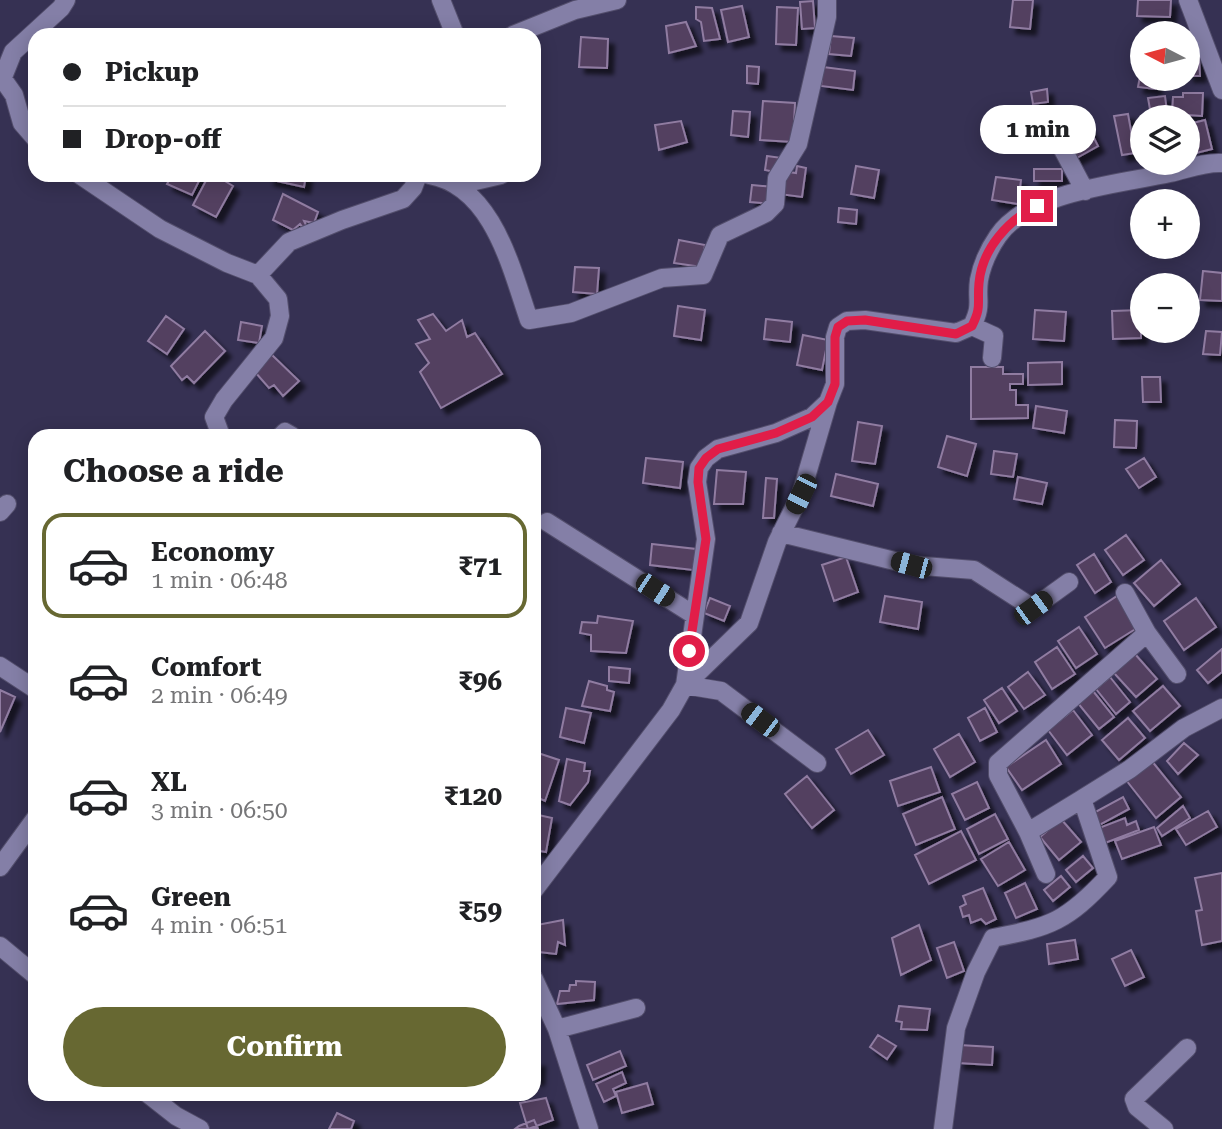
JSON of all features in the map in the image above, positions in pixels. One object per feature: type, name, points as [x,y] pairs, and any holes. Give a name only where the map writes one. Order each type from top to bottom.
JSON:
[{"type":"street","points":[[39,28],[61,8],[65,0]]},
{"type":"street","points":[[441,0],[452,28]]},
{"type":"street","points":[[526,28],[563,7],[617,0]]},
{"type":"street","points":[[452,182],[458,185],[491,223],[506,254],[529,320],[571,313],[662,278],[703,275],[720,235],[766,213],[775,204],[777,178],[798,144],[801,133],[827,17],[827,0]]},
{"type":"street","points":[[1188,0],[1222,90]]},
{"type":"street","points":[[28,38],[13,52],[2,76],[14,95],[22,123],[28,130]]},
{"type":"street","points":[[1061,146],[1085,191]]},
{"type":"street","points":[[541,882],[671,710],[685,685],[749,622],[781,533],[801,494],[835,384],[835,337],[838,327],[847,321],[865,320],[956,334],[972,326],[979,311],[979,282],[984,261],[1000,234],[1021,214],[1054,198],[1171,173],[1209,162],[1222,163]]},
{"type":"street","points":[[90,182],[160,229],[258,275],[278,299],[280,316],[274,338],[224,400],[214,417],[218,429]]},
{"type":"street","points":[[258,275],[289,242],[403,199],[415,182]]},
{"type":"street","points":[[458,185],[471,182]]},
{"type":"street","points":[[972,326],[994,336],[992,358]]},
{"type":"street","points":[[685,685],[706,539],[698,482],[699,468],[706,458],[718,449],[776,433],[812,417],[828,402]]},
{"type":"street","points":[[547,522],[694,615]]},
{"type":"street","points":[[781,533],[911,565],[974,570],[1033,608],[1069,582]]},
{"type":"street","points":[[1125,593],[1147,633],[1177,674]]},
{"type":"street","points":[[1046,874],[1028,832],[998,775],[998,763],[1147,633]]},
{"type":"street","points":[[0,666],[28,684]]},
{"type":"street","points":[[685,685],[721,691],[817,763]]},
{"type":"street","points":[[1028,832],[1130,769],[1184,728],[1222,708]]},
{"type":"street","points":[[943,1129],[956,1028],[976,972],[993,938],[1031,931],[1055,923],[1085,902],[1108,877],[1082,799]]},
{"type":"street","points":[[0,867],[28,829]]},
{"type":"street","points":[[541,867],[552,869]]},
{"type":"street","points":[[0,946],[28,969]]},
{"type":"street","points":[[541,994],[557,1029],[589,1129]]},
{"type":"street","points":[[557,1029],[636,1008]]},
{"type":"street","points":[[1164,1129],[1137,1107],[1135,1099],[1187,1048]]},
{"type":"street","points":[[157,1101],[176,1116],[200,1129]]},
{"type":"building","points":[[1013,0],[1033,0],[1030,29],[1010,27]]},
{"type":"building","points":[[1138,0],[1171,0],[1170,17],[1137,16]]},
{"type":"building","points":[[813,1],[815,28],[802,29],[800,2]]},
{"type":"building","points":[[742,6],[749,37],[728,42],[721,10]]},
{"type":"building","points":[[696,7],[712,8],[720,39],[704,41],[701,22],[696,19]]},
{"type":"building","points":[[777,7],[798,8],[796,45],[776,44]]},
{"type":"building","points":[[686,22],[696,46],[669,53],[666,26]]},
{"type":"building","points":[[831,36],[854,38],[851,56],[829,54]]},
{"type":"building","points":[[581,37],[608,39],[607,68],[579,67]]},
{"type":"building","points":[[747,66],[759,67],[758,84],[747,83]]},
{"type":"building","points":[[823,67],[855,71],[853,90],[821,86]]},
{"type":"building","points":[[1047,89],[1048,102],[1033,104],[1031,92]]},
{"type":"building","points":[[1183,93],[1203,93],[1202,116],[1200,105],[1173,105],[1173,97],[1183,97]]},
{"type":"building","points":[[1165,96],[1166,105],[1149,105],[1148,98]]},
{"type":"building","points":[[763,101],[795,103],[793,142],[760,140]]},
{"type":"building","points":[[733,111],[750,112],[748,137],[731,135]]},
{"type":"building","points":[[1128,114],[1130,154],[1122,155],[1114,116]]},
{"type":"building","points":[[1205,120],[1212,149],[1200,152],[1200,121]]},
{"type":"building","points":[[681,121],[687,142],[659,150],[655,125]]},
{"type":"building","points":[[1088,126],[1098,146],[1075,159],[1064,139]]},
{"type":"building","points":[[767,156],[782,158],[780,173],[765,170]]},
{"type":"building","points":[[797,166],[806,168],[802,197],[779,194],[782,171],[796,173]]},
{"type":"building","points":[[856,166],[879,170],[874,198],[851,194]]},
{"type":"building","points":[[1034,169],[1062,169],[1062,181],[1034,181]]},
{"type":"building","points":[[996,177],[1021,180],[1018,204],[992,200]]},
{"type":"building","points":[[168,182],[198,182],[192,195],[167,184]]},
{"type":"building","points":[[205,182],[226,182],[233,186],[216,217],[193,205]]},
{"type":"building","points":[[282,182],[305,182],[304,187]]},
{"type":"building","points":[[752,185],[774,187],[772,204],[750,202]]},
{"type":"building","points":[[283,194],[318,212],[314,223],[304,221],[307,227],[304,229],[300,224],[293,230],[273,220]]},
{"type":"building","points":[[839,208],[857,210],[856,224],[838,222]]},
{"type":"building","points":[[679,240],[705,245],[702,267],[674,263]]},
{"type":"building","points":[[575,267],[599,268],[597,294],[573,292]]},
{"type":"building","points":[[1203,271],[1222,273],[1222,301],[1200,300]]},
{"type":"building","points":[[678,306],[705,310],[701,340],[674,336]]},
{"type":"building","points":[[1035,310],[1066,312],[1064,341],[1033,339]]},
{"type":"building","points":[[1130,310],[1130,338],[1113,339],[1112,311]]},
{"type":"building","points":[[433,314],[446,331],[462,320],[467,337],[475,333],[502,374],[441,408],[420,372],[429,363],[416,344],[430,339],[418,320]]},
{"type":"building","points":[[166,316],[184,329],[167,354],[148,341]]},
{"type":"building","points":[[766,319],[792,322],[790,342],[764,339]]},
{"type":"building","points":[[241,322],[262,326],[259,343],[238,340]]},
{"type":"building","points":[[205,331],[225,351],[194,383],[187,376],[182,380],[171,366]]},
{"type":"building","points":[[1206,331],[1222,332],[1220,355],[1203,354]]},
{"type":"building","points":[[803,335],[828,340],[822,370],[797,365]]},
{"type":"building","points":[[271,354],[299,381],[283,396],[274,385],[269,388],[255,372]]},
{"type":"building","points":[[1062,362],[1062,384],[1028,385],[1028,363]]},
{"type":"building","points":[[971,367],[1003,367],[1003,374],[1023,374],[1023,384],[1010,384],[1010,390],[1016,390],[1016,405],[1028,405],[1028,418],[971,419]]},
{"type":"building","points":[[1142,377],[1160,377],[1161,402],[1143,402]]},
{"type":"building","points":[[1036,406],[1067,411],[1064,433],[1033,428]]},
{"type":"building","points":[[1115,420],[1137,421],[1136,448],[1114,447]]},
{"type":"building","points":[[858,422],[882,426],[875,464],[852,461]]},
{"type":"building","points":[[947,436],[976,444],[967,476],[938,467]]},
{"type":"building","points":[[994,451],[1017,454],[1013,477],[991,474]]},
{"type":"building","points":[[646,458],[683,462],[680,488],[643,483]]},
{"type":"building","points":[[1144,458],[1156,477],[1139,488],[1126,469]]},
{"type":"building","points":[[717,470],[746,472],[743,504],[714,504]]},
{"type":"building","points":[[836,474],[878,484],[873,506],[831,496]]},
{"type":"building","points":[[1018,477],[1047,483],[1042,504],[1014,499]]},
{"type":"building","points":[[766,478],[777,479],[774,518],[763,518]]},
{"type":"building","points":[[1126,535],[1144,560],[1123,575],[1105,550]]},
{"type":"building","points":[[652,544],[696,549],[693,570],[650,565]]},
{"type":"building","points":[[1094,554],[1111,582],[1095,593],[1077,565]]},
{"type":"building","points":[[846,557],[858,592],[834,601],[822,565]]},
{"type":"building","points":[[1161,560],[1180,584],[1154,606],[1134,583]]},
{"type":"building","points":[[885,596],[922,602],[918,629],[880,622]]},
{"type":"building","points":[[1117,596],[1137,628],[1105,648],[1085,617]]},
{"type":"building","points":[[710,598],[730,606],[724,621],[704,613]]},
{"type":"building","points":[[1196,598],[1216,627],[1184,650],[1164,621]]},
{"type":"building","points":[[598,616],[633,621],[626,653],[591,651],[591,635],[580,633],[582,622],[597,623]]},
{"type":"building","points":[[1079,627],[1097,654],[1076,668],[1058,641]]},
{"type":"building","points":[[1057,647],[1075,674],[1052,689],[1035,662]]},
{"type":"building","points":[[1222,649],[1222,672],[1208,683],[1197,670]]},
{"type":"building","points":[[1135,654],[1157,679],[1136,697],[1114,673]]},
{"type":"building","points":[[609,667],[630,669],[629,683],[609,681]]},
{"type":"building","points":[[1028,672],[1045,695],[1024,709],[1008,687]]},
{"type":"building","points":[[1110,677],[1130,702],[1116,714],[1096,689]]},
{"type":"building","points":[[589,681],[607,686],[607,690],[614,692],[610,711],[582,706]]},
{"type":"building","points":[[1163,686],[1180,706],[1150,731],[1133,711]]},
{"type":"building","points":[[1002,688],[1017,711],[999,723],[984,700]]},
{"type":"building","points":[[0,690],[15,697],[0,732]]},
{"type":"building","points":[[1093,691],[1114,717],[1099,729],[1077,702]]},
{"type":"building","points":[[566,708],[591,713],[584,743],[560,737]]},
{"type":"building","points":[[985,708],[997,732],[980,741],[968,718]]},
{"type":"building","points":[[1073,710],[1092,735],[1067,755],[1048,730]]},
{"type":"building","points":[[1128,718],[1145,738],[1119,760],[1102,740]]},
{"type":"building","points":[[868,730],[884,755],[851,774],[836,749]]},
{"type":"building","points":[[959,734],[975,762],[950,777],[934,749]]},
{"type":"building","points":[[1046,740],[1061,764],[1022,790],[1006,767]]},
{"type":"building","points":[[1184,743],[1198,755],[1178,774],[1167,761]]},
{"type":"building","points":[[541,754],[559,760],[545,801],[541,799]]},
{"type":"building","points":[[567,759],[585,763],[584,771],[590,771],[588,782],[570,805],[559,801]]},
{"type":"building","points":[[1151,760],[1181,797],[1156,818],[1126,780]]},
{"type":"building","points":[[931,767],[940,792],[898,806],[890,781]]},
{"type":"building","points":[[807,776],[834,810],[812,828],[785,794]]},
{"type":"building","points":[[977,782],[989,808],[965,820],[952,794]]},
{"type":"building","points":[[942,797],[955,829],[916,845],[903,814]]},
{"type":"building","points":[[1123,797],[1129,809],[1094,828],[1088,816]]},
{"type":"building","points":[[1183,806],[1190,818],[1162,836],[1157,828]]},
{"type":"building","points":[[1208,811],[1217,827],[1186,845],[1176,829]]},
{"type":"building","points":[[995,814],[1008,839],[979,854],[967,829]]},
{"type":"building","points":[[541,816],[552,818],[546,852],[541,851]]},
{"type":"building","points":[[1125,818],[1127,825],[1136,821],[1139,830],[1105,843],[1099,828]]},
{"type":"building","points":[[1061,819],[1081,842],[1059,860],[1040,837]]},
{"type":"building","points":[[1154,827],[1161,845],[1122,859],[1115,841]]},
{"type":"building","points":[[961,831],[976,860],[929,884],[915,855]]},
{"type":"building","points":[[1009,842],[1025,870],[998,886],[981,859]]},
{"type":"building","points":[[1083,856],[1093,868],[1076,882],[1066,870]]},
{"type":"building","points":[[1222,873],[1222,941],[1202,945],[1196,911],[1202,910],[1195,878]]},
{"type":"building","points":[[1061,876],[1070,887],[1053,901],[1044,890]]},
{"type":"building","points":[[1025,883],[1037,909],[1016,918],[1005,893]]},
{"type":"building","points":[[983,888],[996,919],[986,924],[981,919],[971,923],[969,915],[963,917],[960,907],[966,904],[963,896]]},
{"type":"building","points":[[563,920],[565,945],[558,942],[556,954],[541,952],[541,924]]},
{"type":"building","points":[[919,925],[931,960],[901,975],[892,938]]},
{"type":"building","points":[[1075,940],[1078,959],[1049,964],[1047,944]]},
{"type":"building","points":[[954,942],[964,971],[947,978],[937,948]]},
{"type":"building","points":[[1131,950],[1144,977],[1125,986],[1112,959]]},
{"type":"building","points":[[576,981],[595,982],[594,1000],[557,1004],[560,991],[569,991],[570,985],[576,985]]},
{"type":"building","points":[[899,1006],[930,1009],[927,1030],[901,1029],[902,1022],[896,1021]]},
{"type":"building","points":[[878,1035],[896,1046],[887,1059],[870,1047]]},
{"type":"building","points":[[959,1045],[993,1047],[992,1065],[958,1063]]},
{"type":"building","points":[[620,1051],[626,1066],[593,1080],[587,1065]]},
{"type":"building","points":[[622,1072],[626,1083],[613,1089],[616,1096],[604,1102],[596,1084]]},
{"type":"building","points":[[647,1083],[653,1104],[622,1113],[616,1092]]},
{"type":"building","points":[[546,1098],[553,1120],[528,1129],[520,1103]]},
{"type":"building","points":[[337,1113],[354,1121],[351,1129],[329,1129]]},
{"type":"building","points":[[534,1120],[538,1129],[515,1129],[519,1126]]},
{"type":"route","points":[[689,651],[706,539],[698,482],[699,468],[706,458],[718,449],[776,433],[812,417],[828,402],[835,384],[835,337],[838,327],[847,321],[865,320],[956,334],[972,326],[979,311],[979,282],[984,261],[1000,234],[1021,214],[1037,206]]}]
